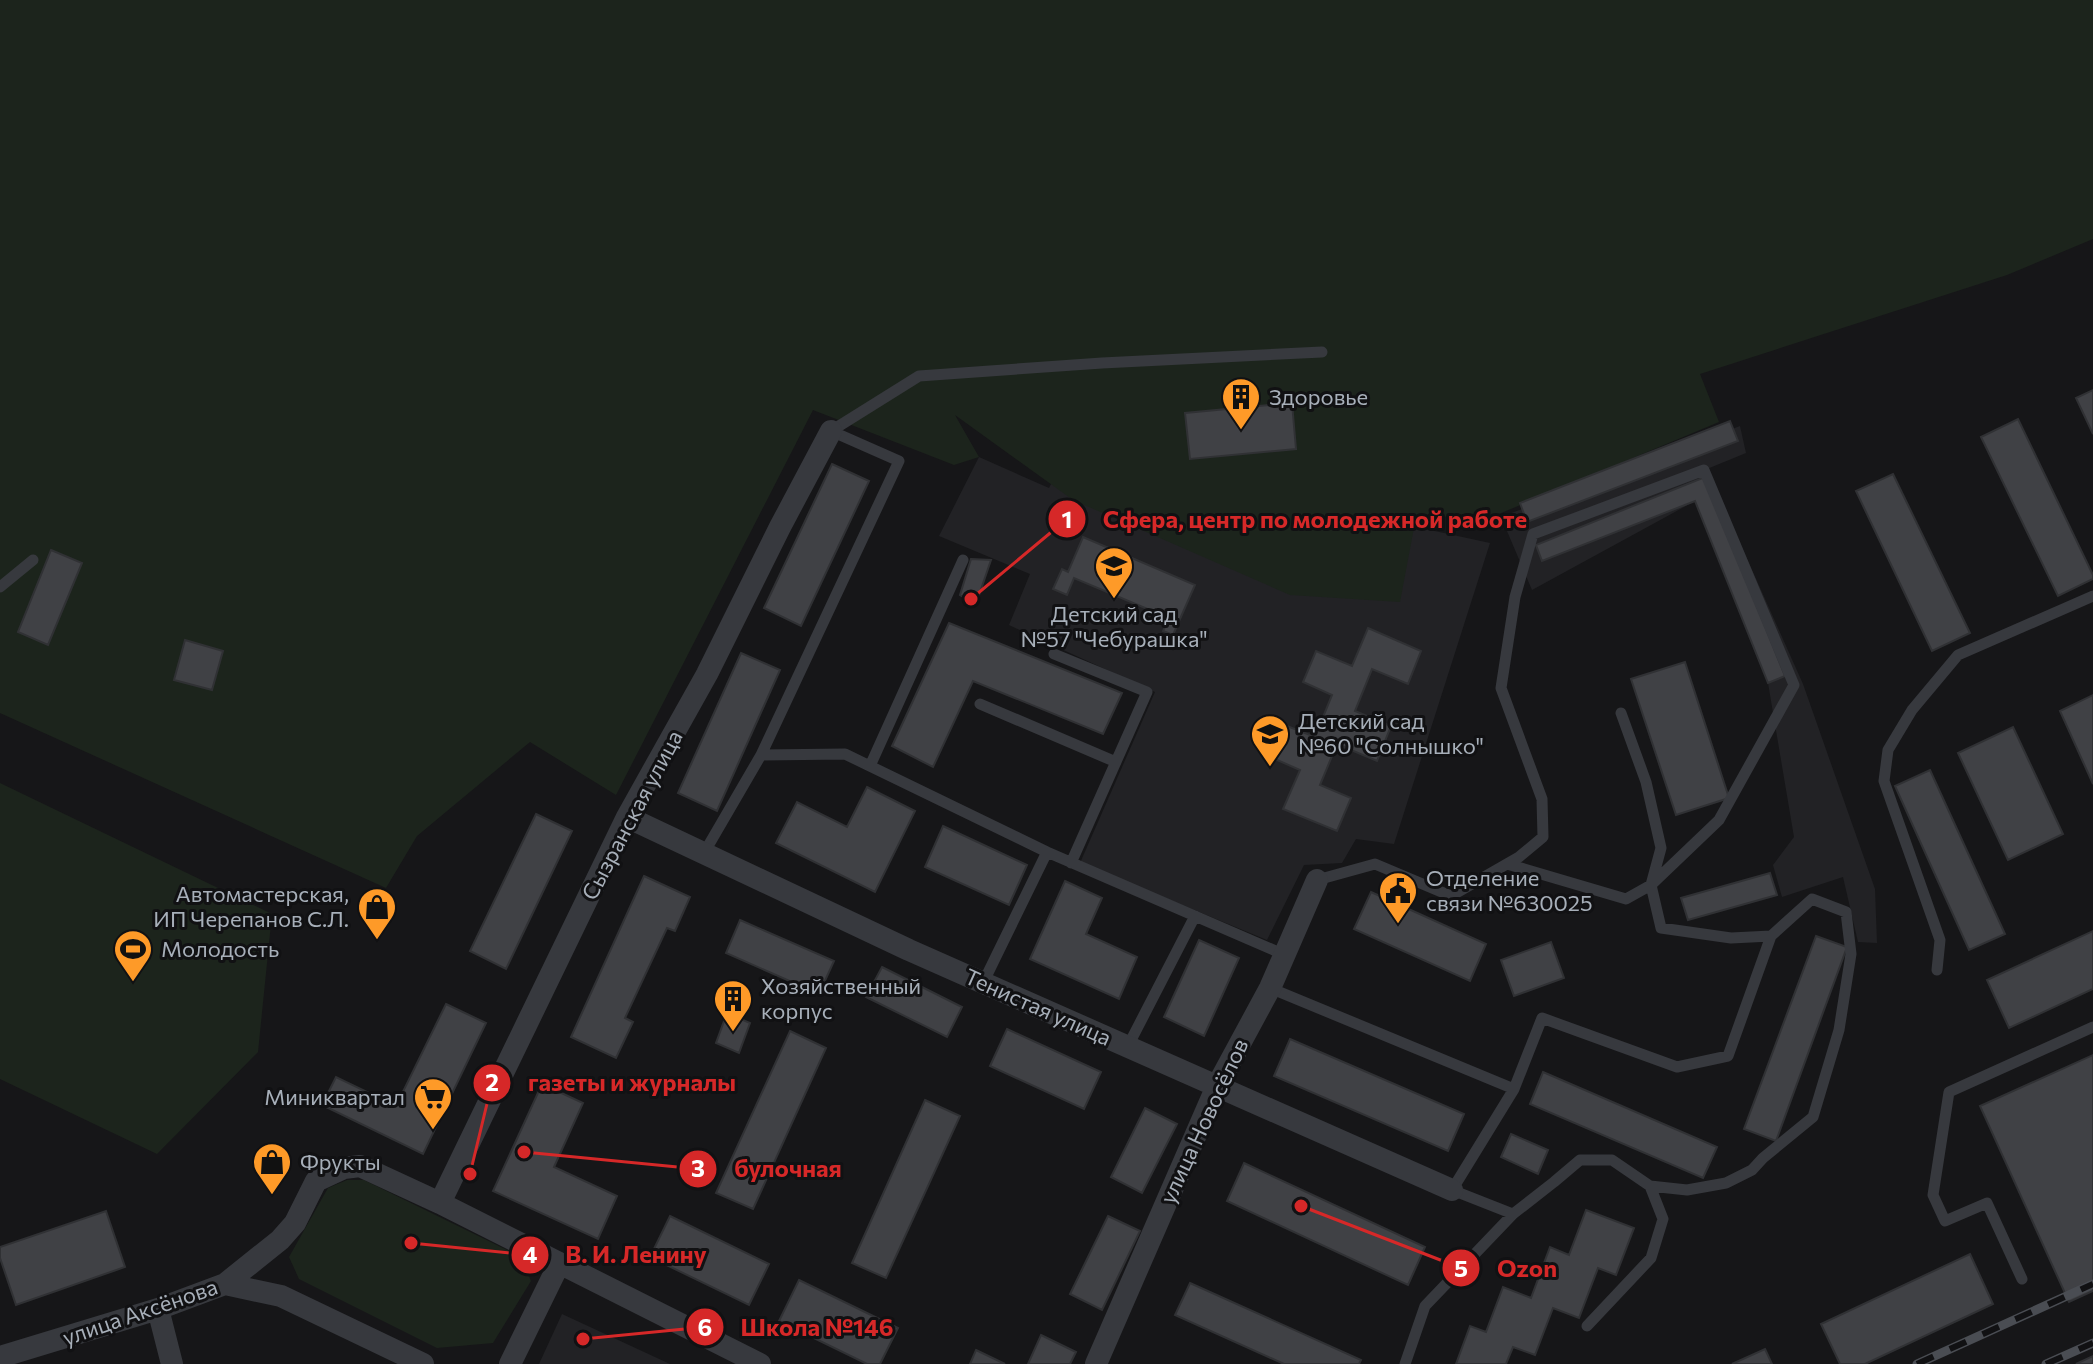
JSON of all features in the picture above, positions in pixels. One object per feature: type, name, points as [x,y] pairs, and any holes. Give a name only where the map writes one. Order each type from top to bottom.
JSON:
[{"type":"street","name":"Сызранская улица","points":[[440,1203],[627,817],[707,674],[831,431]]},
{"type":"street","name":"Тенистая улица","points":[[627,817],[909,950],[1452,1190]]},
{"type":"street","name":"улица Новосёлов","points":[[1096,1364],[1217,1086],[1270,988],[1317,880]]},
{"type":"street","name":"улица Аксёнова","points":[[0,1357],[158,1309],[225,1284],[280,1240],[295,1223],[316,1181],[344,1168],[360,1166],[760,1364]]},
{"type":"street","points":[[510,1364],[559,1264]]},
{"type":"street","points":[[225,1284],[281,1296],[423,1364]]},
{"type":"street","points":[[158,1309],[172,1364]]},
{"type":"lane","points":[[831,431],[919,376],[1322,352]]},
{"type":"lane","points":[[704,853],[761,755],[899,461],[831,431]]},
{"type":"lane","points":[[1317,880],[1375,864],[1451,896],[1519,857],[1543,837],[1542,799],[1501,688],[1515,597],[1533,534],[1704,470],[1794,685],[1719,820],[1651,885],[1626,899],[1507,864]]},
{"type":"lane","points":[[0,587],[33,560]]},
{"type":"lane","points":[[870,766],[963,560]]},
{"type":"lane","points":[[1937,970],[1940,940],[1884,781],[1888,750],[1912,710],[1958,655],[2093,596]]},
{"type":"lane","points":[[1054,654],[1147,692],[1071,863]]},
{"type":"lane","points":[[980,704],[1116,762]]},
{"type":"lane","points":[[1621,713],[1646,782],[1661,848],[1651,885],[1661,928],[1731,938],[1771,936]]},
{"type":"lane","points":[[761,755],[845,754],[1071,863],[1285,955]]},
{"type":"lane","points":[[983,983],[1047,852]]},
{"type":"lane","points":[[1405,1364],[1425,1306],[1513,1214],[1580,1160],[1612,1160],[1650,1186],[1687,1190],[1726,1183],[1752,1170],[1813,1117],[1839,1030],[1851,954],[1846,912],[1812,899],[1771,936],[1728,1056],[1677,1067],[1542,1018],[1514,1089],[1452,1190],[1513,1214]]},
{"type":"lane","points":[[1128,1046],[1195,916]]},
{"type":"lane","points":[[1270,988],[1514,1089]]},
{"type":"lane","points":[[2022,1279],[1987,1203],[1945,1221],[1933,1195],[1949,1092],[2093,1027]]},
{"type":"lane","points":[[1587,1326],[1651,1258],[1663,1219],[1650,1186]]},
{"type":"shaded area","points":[[0,0],[2093,0],[2093,239],[2007,275],[1700,374],[1719,422],[1494,516],[1416,517],[1400,602],[1290,595],[1073,500],[955,415],[979,457],[954,465],[813,410],[616,795],[530,742],[417,836],[386,888],[0,713]]},
{"type":"shaded area","points":[[1740,426],[1746,453],[1707,469],[1803,684],[1875,889],[1877,943],[1858,942],[1843,877],[1782,897],[1773,865],[1794,837],[1768,683],[1695,501],[1532,590],[1501,517]]},
{"type":"shaded area","name":"Детский сад №60 \"Солнышко\"","points":[[979,457],[1049,488],[1060,466],[1347,512],[1490,543],[1394,844],[1356,839],[1342,863],[1304,865],[1267,940],[1080,863],[1155,692],[1009,625],[1030,574],[939,536]]},
{"type":"shaded area","name":"Молодость","points":[[0,783],[272,914],[258,1052],[157,1154],[0,1079]]},
{"type":"shaded area","points":[[347,1180],[364,1180],[521,1257],[531,1281],[493,1343],[437,1348],[299,1279],[289,1257],[328,1188]]},
{"type":"shaded area","points":[[562,1314],[670,1364],[539,1364]]},
{"type":"building","points":[[2093,390],[2093,434],[2076,398]]},
{"type":"building","name":"Здоровье","points":[[1292,403],[1296,449],[1190,459],[1185,413]]},
{"type":"building","points":[[2018,419],[2093,575],[2093,579],[2058,596],[1981,437]]},
{"type":"building","points":[[1730,421],[1738,441],[1527,522],[1520,503]]},
{"type":"building","points":[[832,464],[869,481],[801,626],[764,608]]},
{"type":"building","points":[[1893,474],[1970,633],[1932,651],[1856,491]]},
{"type":"building","points":[[1705,477],[1785,676],[1768,683],[1695,501],[1542,561],[1536,545]]},
{"type":"building","points":[[1083,537],[1195,585],[1173,635],[1163,631],[1169,618],[1074,578],[1067,595],[1053,589],[1062,569],[1068,572]]},
{"type":"building","points":[[51,550],[82,563],[48,645],[18,632]]},
{"type":"building","points":[[971,559],[991,560],[976,604],[960,595]]},
{"type":"building","points":[[949,623],[1122,693],[1103,734],[973,681],[933,767],[892,746]]},
{"type":"building","points":[[1368,628],[1421,651],[1408,684],[1372,669],[1355,711],[1391,726],[1377,761],[1337,744],[1320,785],[1351,798],[1337,831],[1283,809],[1300,770],[1268,756],[1282,724],[1315,737],[1332,695],[1303,682],[1316,651],[1352,666]]},
{"type":"building","points":[[185,640],[223,651],[212,690],[174,680]]},
{"type":"building","points":[[741,653],[780,670],[717,811],[678,793]]},
{"type":"building","points":[[1685,662],[1729,798],[1676,815],[1631,679]]},
{"type":"building","points":[[2093,695],[2093,784],[2060,711]]},
{"type":"building","points":[[2013,727],[2063,834],[2008,860],[1958,753]]},
{"type":"building","points":[[1930,770],[2005,934],[1969,950],[1895,786]]},
{"type":"building","points":[[867,787],[915,811],[875,892],[776,843],[797,802],[847,827]]},
{"type":"building","points":[[536,814],[572,831],[506,969],[470,951]]},
{"type":"building","points":[[943,826],[1027,865],[1009,905],[925,867]]},
{"type":"building","points":[[1770,873],[1777,895],[1688,920],[1681,898]]},
{"type":"building","points":[[644,876],[690,897],[675,931],[667,928],[625,1018],[633,1022],[616,1058],[571,1037]]},
{"type":"building","points":[[1065,881],[1102,898],[1086,934],[1137,957],[1119,999],[1030,959]]},
{"type":"building","points":[[1371,892],[1486,944],[1470,981],[1354,929]]},
{"type":"building","points":[[740,920],[834,961],[819,994],[726,953]]},
{"type":"building","points":[[2093,931],[2093,989],[2009,1028],[1987,980]]},
{"type":"building","points":[[1816,936],[1847,947],[1776,1141],[1744,1129]]},
{"type":"building","points":[[1199,940],[1239,958],[1204,1036],[1164,1017]]},
{"type":"building","points":[[1551,942],[1564,978],[1514,996],[1501,960]]},
{"type":"building","points":[[882,967],[962,1007],[947,1037],[866,997]]},
{"type":"building","points":[[446,1004],[486,1023],[423,1154],[322,1105],[336,1077],[396,1106]]},
{"type":"building","name":"Хозяйственный корпус","points":[[727,1013],[750,1023],[739,1053],[716,1043]]},
{"type":"building","points":[[1007,1029],[1101,1072],[1084,1109],[990,1066]]},
{"type":"building","points":[[790,1031],[826,1048],[753,1209],[716,1193]]},
{"type":"building","points":[[1290,1039],[1464,1114],[1448,1151],[1274,1076]]},
{"type":"building","points":[[2093,1055],[2093,1291],[2069,1302],[1980,1106]]},
{"type":"building","points":[[1543,1072],[1717,1147],[1703,1178],[1530,1104]]},
{"type":"building","points":[[542,1084],[583,1103],[554,1167],[617,1196],[598,1239],[493,1191]]},
{"type":"building","points":[[925,1100],[960,1116],[886,1278],[852,1263]]},
{"type":"building","points":[[1145,1108],[1177,1124],[1142,1193],[1111,1177]]},
{"type":"building","points":[[1511,1134],[1548,1150],[1538,1174],[1501,1157]]},
{"type":"building","points":[[1244,1163],[1425,1247],[1408,1285],[1227,1201]]},
{"type":"building","points":[[1586,1210],[1634,1228],[1616,1275],[1598,1268],[1579,1318],[1553,1308],[1535,1355],[1513,1347],[1506,1364],[1456,1364],[1470,1326],[1486,1332],[1503,1287],[1531,1298],[1550,1247],[1569,1255]]},
{"type":"building","points":[[106,1211],[125,1267],[16,1305],[0,1258],[0,1247]]},
{"type":"building","points":[[670,1216],[769,1264],[749,1305],[650,1257]]},
{"type":"building","points":[[1108,1216],[1140,1231],[1102,1310],[1070,1294]]},
{"type":"building","points":[[1970,1254],[1993,1304],[1865,1364],[1840,1364],[1821,1324]]},
{"type":"building","points":[[799,1280],[898,1328],[880,1364],[867,1364],[779,1321]]},
{"type":"building","points":[[1190,1283],[1361,1360],[1359,1364],[1284,1364],[1175,1315]]},
{"type":"building","points":[[1041,1335],[1076,1352],[1070,1364],[1028,1364]]},
{"type":"building","points":[[1765,1349],[1772,1364],[1732,1364]]},
{"type":"building","points":[[976,1350],[1005,1364],[970,1364]]},
{"type":"building","points":[[2093,1356],[2093,1364],[2076,1364]]},
{"type":"railway","points":[[1917,1364],[2093,1284]]},
{"type":"railway","points":[[2046,1364],[2093,1343]]},
{"type":"place","name":"Здоровье","points":[[1241,431]]},
{"type":"place","name":"Сфера, центр по молодежной работе","points":[[971,599]]},
{"type":"place","name":"Детский сад №57 \"Чебурашка\"","points":[[1114,600]]},
{"type":"place","name":"Детский сад №60 \"Солнышко\"","points":[[1270,768]]},
{"type":"place","name":"Отделение связи №630025","points":[[1398,925]]},
{"type":"place","name":"Автомастерская, ИП Черепанов С.Л.","points":[[377,941]]},
{"type":"place","name":"Молодость","points":[[133,983]]},
{"type":"place","name":"Хозяйственный корпус","points":[[733,1033]]},
{"type":"place","name":"Миниквартал","points":[[433,1131]]},
{"type":"place","name":"булочная","points":[[524,1152]]},
{"type":"place","name":"газеты и журналы","points":[[470,1174]]},
{"type":"place","name":"Фрукты","points":[[272,1196]]},
{"type":"place","name":"Ozon","points":[[1301,1206]]},
{"type":"place","name":"В. И. Ленину","points":[[411,1243]]},
{"type":"place","name":"Школа №146","points":[[583,1339]]}]
